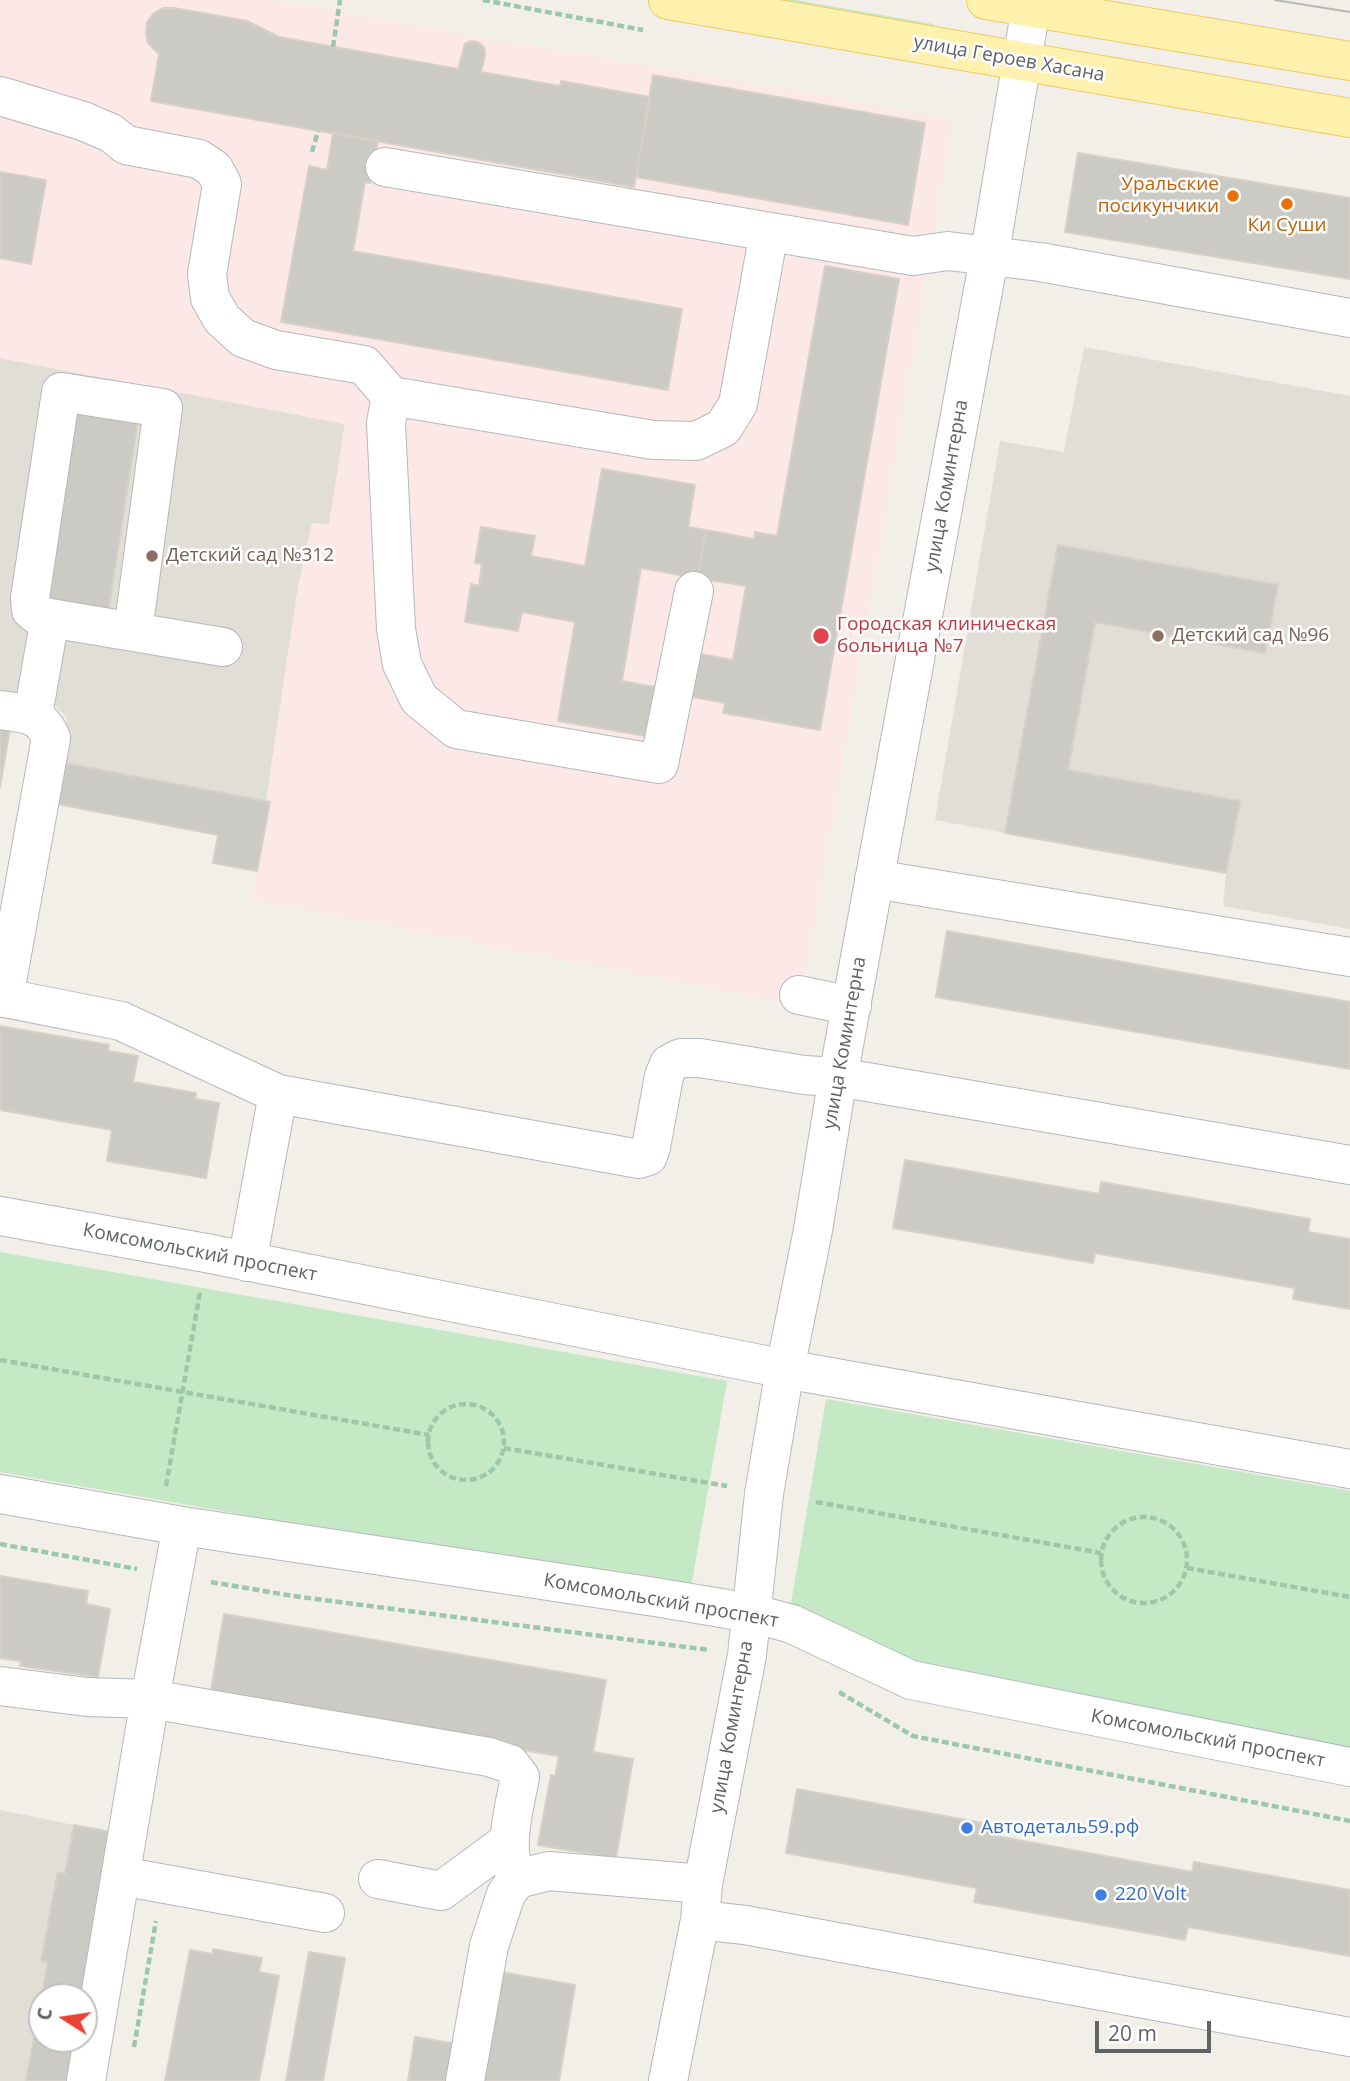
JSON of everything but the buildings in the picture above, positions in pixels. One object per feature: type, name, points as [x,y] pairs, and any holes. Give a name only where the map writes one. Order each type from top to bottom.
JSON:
[{"type":"main road","name":"улица Героев Хасана","points":[[668,0],[1350,118]]},
{"type":"main road","points":[[986,0],[1350,61]]},
{"type":"street","name":"улица Коминтерна","points":[[668,2081],[747,1655],[764,1494],[785,1369],[813,1230],[838,1077],[989,257],[1031,7]]},
{"type":"street","points":[[0,96],[83,121],[111,133],[126,145],[199,159],[214,169],[222,184],[207,274],[210,298],[222,319],[243,338],[276,350],[364,365],[391,396],[653,440],[696,441],[723,428],[738,404],[769,232]]},
{"type":"street","points":[[386,167],[913,256],[948,251],[1040,262],[1350,318]]},
{"type":"street","points":[[133,631],[163,408],[61,392],[30,598],[31,610],[37,615],[50,618],[223,647]]},
{"type":"street","points":[[391,396],[386,423],[396,629],[402,664],[419,699],[456,729],[659,764],[694,591]]},
{"type":"street","points":[[50,618],[16,712],[45,724],[51,738],[14,860],[2,997],[121,1021],[278,1094],[639,1158],[648,1156],[651,1147],[664,1076],[669,1065],[681,1058],[700,1058],[804,1075],[838,1077],[1350,1165]]},
{"type":"street","points":[[874,879],[1350,957]]},
{"type":"street","points":[[799,995],[852,1006]]},
{"type":"street","points":[[247,1262],[278,1094]]},
{"type":"street","name":"Комсомольский проспект","points":[[0,1216],[247,1262],[785,1369],[1350,1468]]},
{"type":"street","name":"Комсомольский проспект","points":[[0,1494],[182,1526],[751,1613],[792,1624],[911,1680],[1350,1767]]},
{"type":"street","points":[[86,2081],[182,1526]]},
{"type":"street","points":[[0,1686],[87,1697],[150,1699],[489,1757],[510,1764],[520,1777],[509,1841],[510,1866],[517,1879]]},
{"type":"street","points":[[378,1878],[441,1891],[509,1841]]},
{"type":"street","points":[[465,2081],[489,1947],[506,1894],[517,1879],[549,1871],[702,1902],[759,1927],[1350,2036]]},
{"type":"street","points":[[121,1876],[326,1913]]},
{"type":"path","points":[[333,47],[340,0]]},
{"type":"path","points":[[312,152],[317,131]]},
{"type":"path","points":[[166,1487],[201,1287]]},
{"type":"path","points":[[0,1360],[429,1435]]},
{"type":"path","points":[[473,1404],[487,1410],[498,1420],[504,1433],[504,1448],[499,1463],[488,1473],[475,1479],[460,1480],[446,1474],[435,1464],[429,1450],[429,1435],[434,1422],[445,1410],[458,1405],[473,1404]]},
{"type":"path","points":[[504,1448],[735,1487]]},
{"type":"path","points":[[816,1502],[1101,1553]]},
{"type":"path","points":[[1144,1516],[1159,1519],[1172,1527],[1182,1538],[1187,1553],[1187,1568],[1182,1582],[1172,1594],[1152,1603],[1129,1602],[1116,1594],[1106,1582],[1101,1568],[1101,1553],[1116,1527],[1129,1519],[1144,1516]]},
{"type":"path","points":[[0,1544],[293,1596],[719,1651]]},
{"type":"path","points":[[1187,1568],[1350,1597]]},
{"type":"path","points":[[835,1690],[913,1736],[1350,1821]]},
{"type":"shaded area","points":[[0,0],[267,0],[948,118],[953,123],[805,982],[797,1005],[251,899],[270,802],[266,801],[298,587],[312,523],[329,524],[345,424],[0,358]]},
{"type":"shaded area","name":"Детский сад №96","points":[[1084,347],[1350,396],[1350,929],[1223,906],[1226,873],[935,820],[1000,441],[1064,452]]},
{"type":"shaded area","name":"Детский сад №312","points":[[0,358],[345,424],[329,525],[312,523],[298,587],[266,801],[59,762],[67,718],[55,705],[0,695]]},
{"type":"shaded area","points":[[0,1810],[74,1825],[65,1874],[58,1873],[41,1960],[48,1962],[44,1983],[28,1983],[28,2053],[31,2053],[26,2081],[0,2081]]},
{"type":"green space","points":[[737,0],[796,0],[933,24],[932,34]]},
{"type":"green space","points":[[0,1252],[727,1381],[690,1593],[0,1472]]},
{"type":"green space","points":[[826,1399],[1350,1491],[1350,1752],[963,1681],[789,1615]]},
{"type":"tram line","points":[[1275,0],[1350,12]]},
{"type":"place","name":"Уральские посикунчики","points":[[1233,196]]},
{"type":"place","name":"Ки Суши","points":[[1287,204]]},
{"type":"place","name":"Детский сад №312","points":[[152,556]]},
{"type":"place","name":"Городская клиническая больница №7","points":[[821,636]]},
{"type":"place","name":"Детский сад №96","points":[[1158,636]]},
{"type":"place","name":"Автодеталь59.рф","points":[[967,1828]]},
{"type":"place","name":"220 Volt","points":[[1101,1895]]}]
